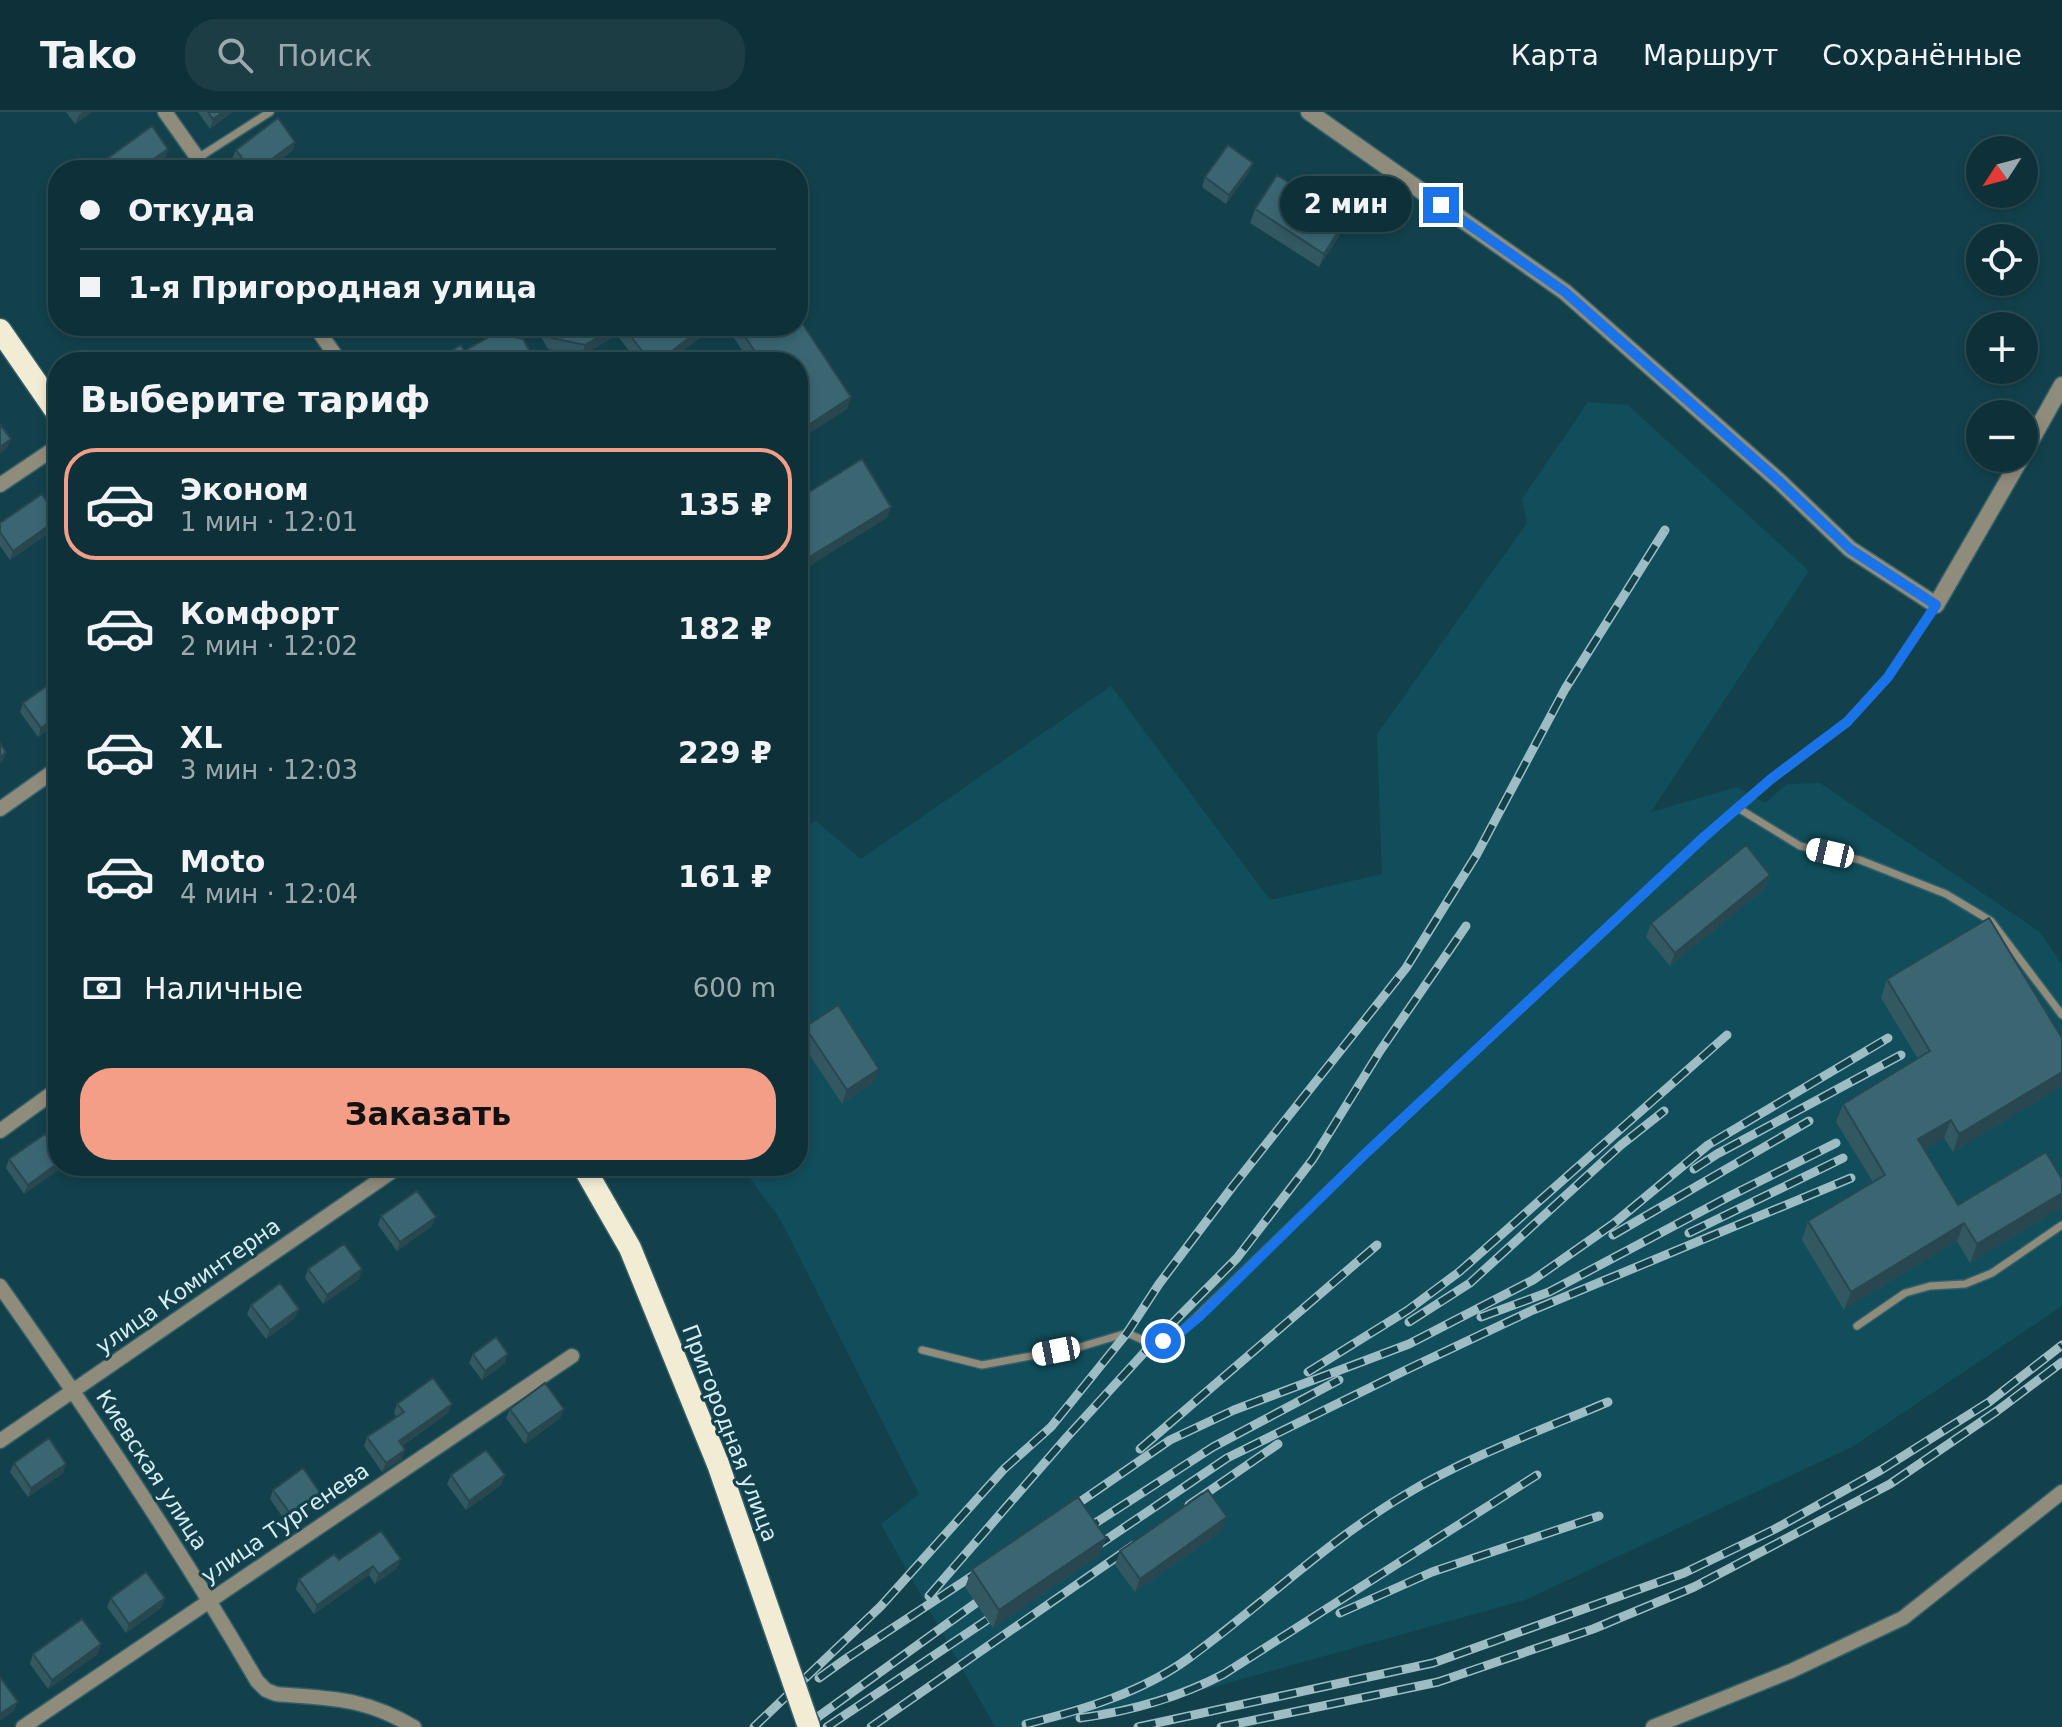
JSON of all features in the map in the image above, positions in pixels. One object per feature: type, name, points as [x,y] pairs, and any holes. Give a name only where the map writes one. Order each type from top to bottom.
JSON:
[{"type":"highway","points":[[0,330],[48,400]]},
{"type":"highway","name":"Пригородная улица","points":[[589,1176],[630,1248],[718,1464],[809,1727]]},
{"type":"street","points":[[165,112],[199,160]]},
{"type":"street","points":[[1309,112],[1565,292],[1779,481],[1850,549],[1936,605],[2013,472]]},
{"type":"street","points":[[2038,428],[2062,385]]},
{"type":"street","points":[[0,485],[48,453]]},
{"type":"street","points":[[0,809],[48,775]]},
{"type":"street","points":[[0,1131],[48,1096]]},
{"type":"street","name":"улица Коминтерна","points":[[0,1441],[386,1176]]},
{"type":"street","name":"Киевская улица","points":[[0,1286],[74,1391],[210,1600],[257,1681],[276,1694],[351,1700],[369,1705],[414,1727]]},
{"type":"street","name":"улица Тургенева","points":[[23,1727],[572,1356]]},
{"type":"street","points":[[1653,1727],[1791,1671],[1903,1618],[2062,1492]]},
{"type":"lane","points":[[207,160],[270,112]]},
{"type":"lane","points":[[922,1350],[982,1365],[1080,1347],[1127,1333],[1152,1344],[1182,1331],[1377,1142],[1692,847],[1771,779],[1847,722],[1888,677],[1936,605]]},
{"type":"lane","points":[[1738,808],[1800,846],[1860,860],[1946,894],[1991,921],[2062,1015]]},
{"type":"lane","points":[[1857,1326],[1905,1293],[1930,1286],[1965,1284],[1992,1273],[2062,1225]]},
{"type":"shaded area","points":[[1588,402],[1628,405],[1809,571],[1651,812],[1737,787],[1765,803],[1787,784],[1820,783],[2040,932],[2062,965],[2062,1306],[1852,1447],[1525,1600],[1207,1689],[1030,1727],[995,1727],[881,1524],[919,1494],[780,1219],[748,1176],[808,1176],[808,826],[816,821],[861,859],[1111,686],[1270,900],[1382,874],[1377,734],[1527,523],[1522,499]]},
{"type":"building","points":[[208,112],[223,112],[213,119]]},
{"type":"building","points":[[278,118],[295,142],[271,160],[244,160],[236,150]]},
{"type":"building","points":[[152,126],[168,149],[152,160],[108,158]]},
{"type":"building","points":[[1228,145],[1253,163],[1229,195],[1205,177]]},
{"type":"building","points":[[1277,175],[1346,219],[1324,254],[1255,209]]},
{"type":"building","points":[[808,332],[851,397],[808,425],[808,352],[755,352],[745,336],[808,336]]},
{"type":"building","points":[[491,336],[510,336],[523,339],[530,352],[449,352],[461,345],[464,351]]},
{"type":"building","points":[[551,336],[600,336],[585,345]]},
{"type":"building","points":[[631,336],[692,336],[670,352],[643,352]]},
{"type":"building","points":[[0,424],[11,439],[0,447]]},
{"type":"building","points":[[862,459],[891,507],[808,558],[808,493]]},
{"type":"building","points":[[42,494],[48,503],[48,526],[13,551],[0,532],[0,523]]},
{"type":"building","points":[[48,685],[48,723],[41,728],[23,703]]},
{"type":"building","points":[[0,743],[6,752],[0,757]]},
{"type":"building","points":[[1746,845],[1770,875],[1675,953],[1651,923]]},
{"type":"building","points":[[1989,918],[2062,1038],[2062,1072],[1959,1134],[1951,1120],[1918,1139],[1958,1205],[2046,1152],[2062,1179],[2062,1193],[1977,1244],[1964,1223],[1851,1292],[1808,1221],[1885,1175],[1843,1104],[1930,1051],[1887,979]]},
{"type":"building","points":[[838,1005],[879,1069],[847,1090],[808,1032],[808,1025]]},
{"type":"building","points":[[45,1134],[48,1138],[48,1170],[28,1185],[9,1159]]},
{"type":"building","points":[[417,1191],[436,1217],[400,1242],[381,1216]]},
{"type":"building","points":[[344,1244],[362,1269],[327,1295],[308,1269]]},
{"type":"building","points":[[280,1283],[299,1309],[270,1330],[251,1305]]},
{"type":"building","points":[[496,1337],[508,1354],[485,1371],[473,1354]]},
{"type":"building","points":[[433,1378],[452,1404],[399,1441],[405,1450],[386,1463],[367,1437],[404,1412],[397,1404]]},
{"type":"building","points":[[545,1383],[564,1409],[528,1434],[510,1409]]},
{"type":"building","points":[[49,1438],[66,1464],[31,1488],[14,1463]]},
{"type":"building","points":[[486,1450],[505,1475],[469,1501],[451,1475]]},
{"type":"building","points":[[303,1468],[321,1494],[292,1516],[273,1490]]},
{"type":"building","points":[[1208,1490],[1227,1517],[1140,1579],[1120,1551]]},
{"type":"building","points":[[1078,1497],[1106,1538],[999,1610],[972,1569]]},
{"type":"building","points":[[381,1531],[401,1559],[379,1574],[373,1566],[317,1605],[299,1579],[334,1554],[339,1560]]},
{"type":"building","points":[[146,1572],[165,1598],[129,1624],[111,1598]]},
{"type":"building","points":[[82,1619],[101,1644],[52,1680],[33,1654]]},
{"type":"building","points":[[0,1677],[18,1702],[0,1714]]},
{"type":"railway","points":[[754,1727],[881,1606],[1004,1469],[1051,1427],[1127,1333],[1159,1284],[1233,1186],[1406,968],[1477,854],[1565,689],[1665,530]]},
{"type":"railway","points":[[929,1596],[1067,1437],[1152,1344],[1237,1258],[1313,1159],[1380,1051],[1466,926]]},
{"type":"railway","points":[[1308,1372],[1408,1310],[1459,1272],[1727,1035]]},
{"type":"railway","points":[[1061,1515],[1170,1440],[1234,1410],[1409,1344],[1533,1280],[1613,1224],[1708,1145],[1888,1038]]},
{"type":"railway","points":[[1694,1169],[1901,1055]]},
{"type":"railway","points":[[1409,1322],[1470,1283],[1621,1145],[1664,1111]]},
{"type":"railway","points":[[1613,1235],[1809,1121]]},
{"type":"railway","points":[[1481,1317],[1549,1292],[1836,1143]]},
{"type":"railway","points":[[1689,1233],[1843,1158]]},
{"type":"railway","points":[[1094,1548],[1227,1458],[1406,1370],[1533,1310],[1851,1178]]},
{"type":"railway","points":[[1140,1449],[1377,1245]]},
{"type":"railway","points":[[1138,1727],[1433,1663],[1684,1573],[1775,1529],[1881,1470],[1989,1402],[2062,1345]]},
{"type":"railway","points":[[1221,1727],[1438,1682],[1593,1629],[1694,1587],[1890,1484],[2062,1362]]},
{"type":"railway","points":[[1083,1531],[1213,1447],[1339,1380]]},
{"type":"railway","points":[[1026,1724],[1131,1691],[1171,1670],[1347,1533],[1403,1496],[1478,1457],[1608,1402]]},
{"type":"railway","points":[[1189,1505],[1278,1444]]},
{"type":"railway","points":[[1080,1718],[1154,1702],[1224,1674],[1537,1475]]},
{"type":"railway","points":[[1340,1613],[1432,1572],[1599,1516]]},
{"type":"railway","points":[[871,1727],[1134,1545]]},
{"type":"railway","points":[[819,1678],[986,1567]]},
{"type":"railway","points":[[804,1727],[976,1603]]},
{"type":"railway","points":[[827,1727],[987,1620]]},
{"type":"route","points":[[1163,1341],[1199,1317],[1366,1153],[1704,837],[1771,779],[1847,722],[1888,677],[1936,605],[1850,549],[1779,481],[1565,292],[1441,205]]}]
